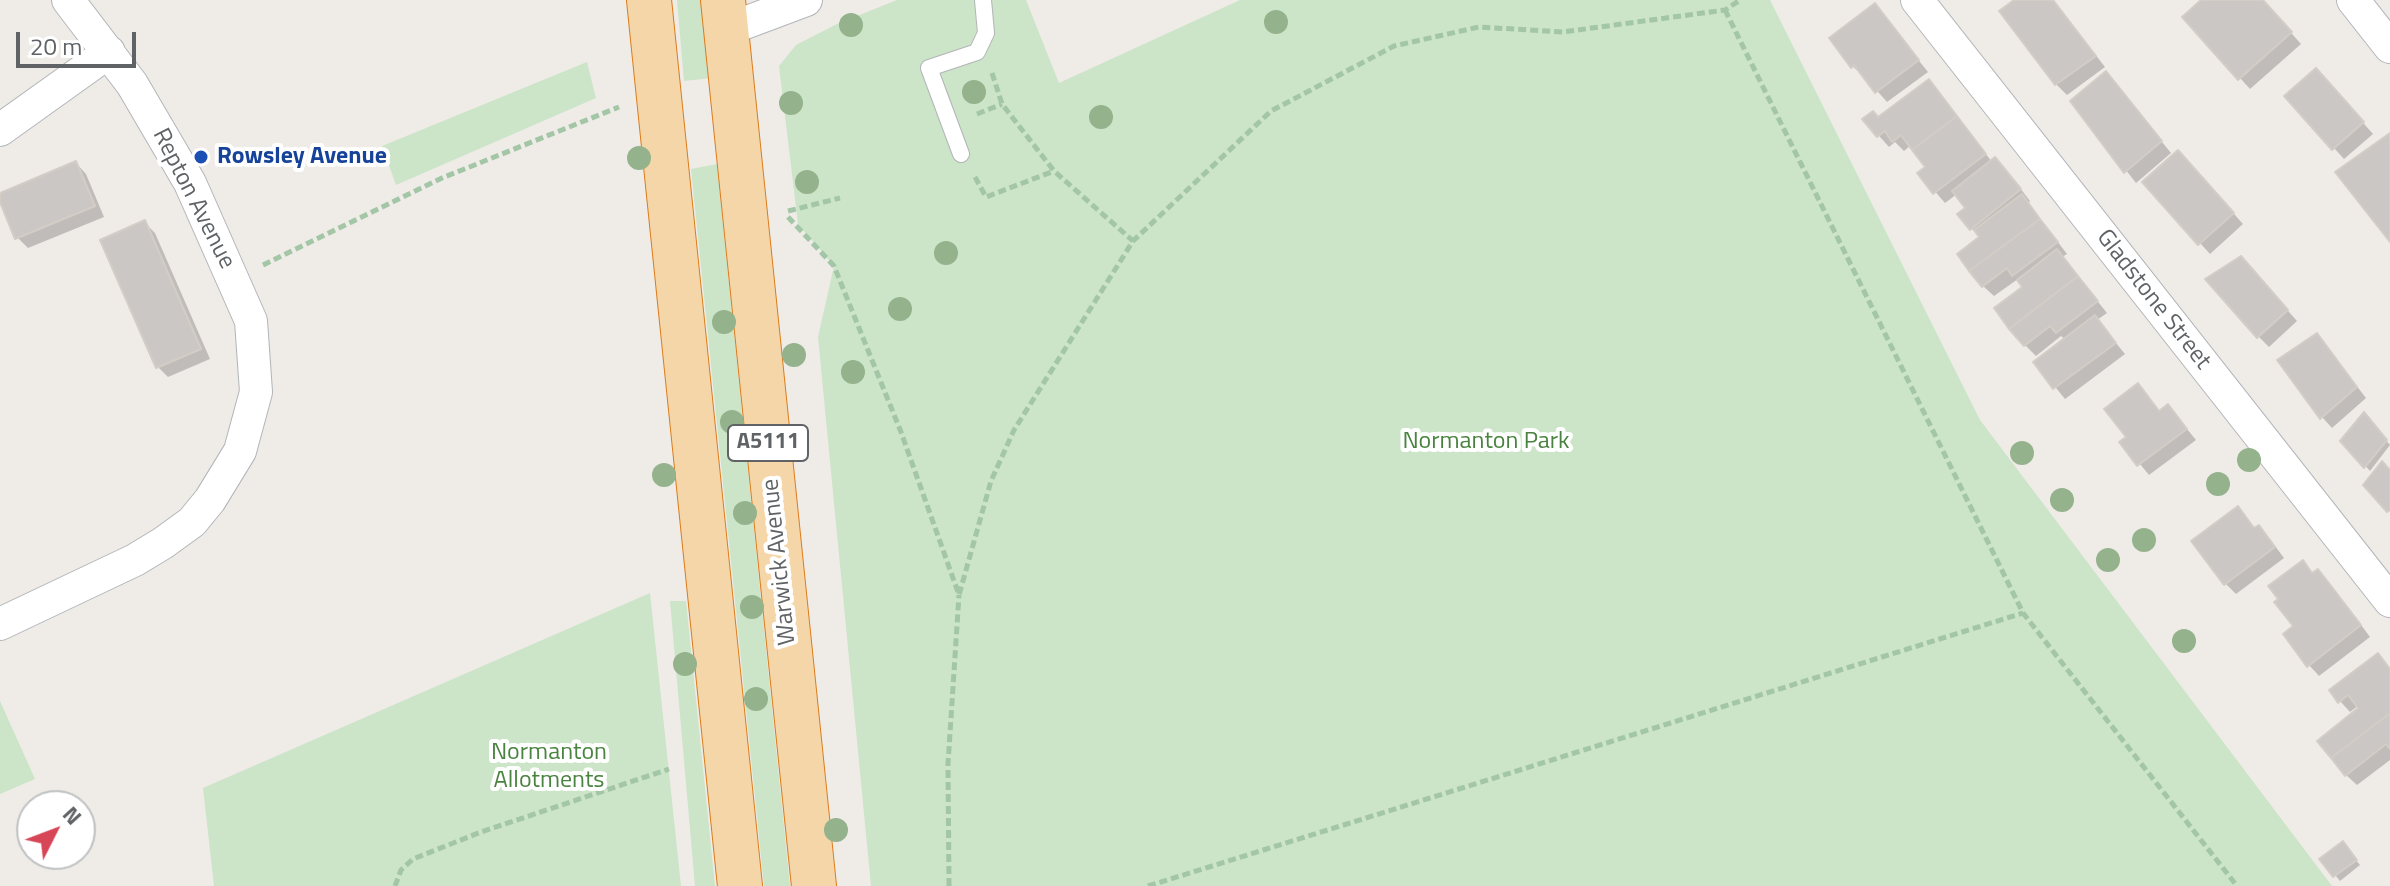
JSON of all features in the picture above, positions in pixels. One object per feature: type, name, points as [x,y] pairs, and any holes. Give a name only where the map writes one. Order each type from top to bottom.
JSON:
[{"type":"highway","name":"A5111","points":[[649,0],[740,886]]},
{"type":"highway","name":"Warwick Avenue","points":[[725,15],[814,886]]},
{"type":"street","name":"Repton Avenue","points":[[0,624],[156,548],[192,522],[210,500],[240,451],[256,392],[251,321],[190,183],[109,52],[68,0]]},
{"type":"street","points":[[725,15],[806,0]]},
{"type":"street","name":"Gladstone Street","points":[[1917,0],[2390,601]]},
{"type":"street","points":[[2353,0],[2390,47]]},
{"type":"street","points":[[0,130],[109,52]]},
{"type":"lane","points":[[961,154],[929,68],[970,56],[983,43],[986,15],[983,0]]},
{"type":"path","points":[[949,886],[948,764],[959,595],[991,481],[1014,430],[1133,241],[1271,111],[1394,46],[1479,27],[1563,32],[1725,10],[1740,0]]},
{"type":"path","points":[[1725,10],[2023,613],[2237,886]]},
{"type":"path","points":[[983,43],[1002,104],[1054,171],[1133,241]]},
{"type":"path","points":[[234,279],[442,178],[564,127],[621,106],[660,102]]},
{"type":"path","points":[[961,154],[986,197],[1054,171]]},
{"type":"path","points":[[840,198],[783,212],[834,266],[901,432],[959,595]]},
{"type":"path","points":[[1148,886],[2023,613]]},
{"type":"path","points":[[395,886],[401,870],[413,859],[481,832],[669,769]]},
{"type":"green space","points":[[677,0],[703,0],[712,78],[684,81]]},
{"type":"green space","name":"Normanton Park","points":[[897,0],[1026,0],[1059,83],[1240,0],[1770,0],[1980,420],[2332,886],[871,886],[818,337],[834,266],[798,224],[779,66],[796,45],[837,24]]},
{"type":"green space","points":[[587,62],[596,98],[396,185],[382,146]]},
{"type":"green space","points":[[717,164],[790,886],[764,886],[691,169]]},
{"type":"green space","name":"Normanton Allotments","points":[[650,593],[681,886],[214,886],[203,788]]},
{"type":"green space","points":[[670,601],[686,601],[715,886],[695,886]]},
{"type":"green space","points":[[0,701],[35,779],[0,794]]},
{"type":"building","points":[[2014,0],[2053,0],[2096,56],[2055,85],[1999,11]]},
{"type":"building","points":[[2201,0],[2263,0],[2292,32],[2238,80],[2182,17]]},
{"type":"building","points":[[1875,3],[1919,60],[1875,93],[1829,38]]},
{"type":"building","points":[[2316,68],[2364,122],[2332,150],[2284,96]]},
{"type":"building","points":[[2106,71],[2162,141],[2124,173],[2070,101]]},
{"type":"building","points":[[1929,79],[1957,116],[1912,150],[1901,135],[1892,142],[1885,131],[1877,137],[1862,119],[1873,111],[1878,117]]},
{"type":"building","points":[[1957,116],[1986,154],[1933,194],[1917,173],[1925,167],[1912,150]]},
{"type":"building","points":[[2390,133],[2390,242],[2335,172]]},
{"type":"building","points":[[2178,150],[2234,213],[2198,245],[2142,182]]},
{"type":"building","points":[[1995,157],[2021,189],[1970,230],[1957,214],[1965,208],[1952,191]]},
{"type":"building","points":[[76,161],[95,206],[15,239],[0,202],[0,193]]},
{"type":"building","points":[[2022,194],[2040,219],[1969,271],[1957,254],[1979,237],[1974,230]]},
{"type":"building","points":[[2040,219],[2058,242],[2012,276],[2007,268],[1982,287],[1969,271]]},
{"type":"building","points":[[145,220],[201,349],[156,368],[100,240]]},
{"type":"building","points":[[2057,249],[2078,276],[2009,329],[1994,308],[2022,287],[2017,280]]},
{"type":"building","points":[[2241,256],[2288,310],[2257,338],[2205,279]]},
{"type":"building","points":[[2078,276],[2098,301],[2056,333],[2050,326],[2024,346],[2009,329]]},
{"type":"building","points":[[2095,315],[2116,343],[2053,389],[2033,362]]},
{"type":"building","points":[[2317,333],[2357,387],[2320,419],[2277,360]]},
{"type":"building","points":[[2138,383],[2159,411],[2168,404],[2187,429],[2137,466],[2119,442],[2126,437],[2104,409]]},
{"type":"building","points":[[2364,412],[2387,440],[2364,468],[2340,441]]},
{"type":"building","points":[[2382,461],[2390,470],[2390,510],[2387,512],[2363,485]]},
{"type":"building","points":[[2238,506],[2254,528],[2259,525],[2275,547],[2224,585],[2191,541]]},
{"type":"building","points":[[2303,560],[2312,573],[2318,569],[2361,625],[2307,667],[2283,634],[2293,626],[2274,602],[2278,599],[2268,586]]},
{"type":"building","points":[[2378,653],[2390,669],[2390,713],[2331,758],[2317,741],[2358,708],[2348,695],[2338,703],[2329,690]]},
{"type":"building","points":[[2390,713],[2390,749],[2386,744],[2345,776],[2331,758]]},
{"type":"building","points":[[2343,841],[2357,860],[2333,877],[2319,859]]},
{"type":"place","name":"Rowsley Avenue","points":[[201,157]]}]
